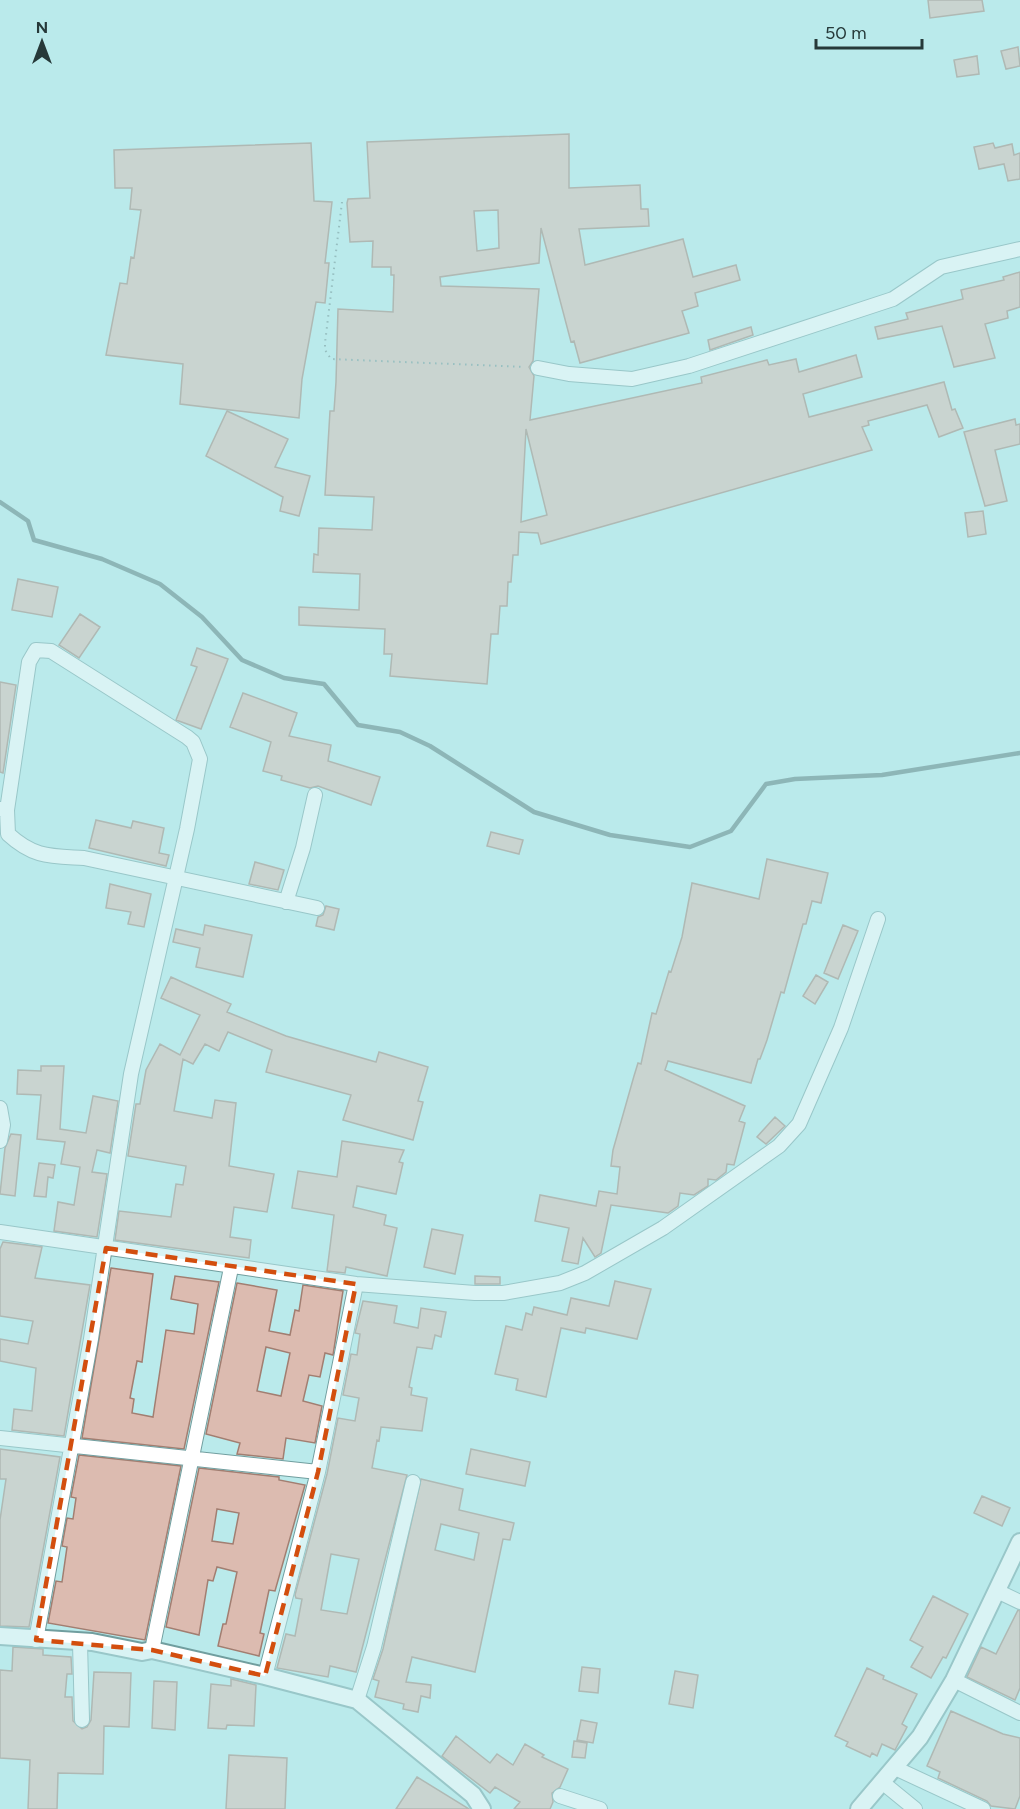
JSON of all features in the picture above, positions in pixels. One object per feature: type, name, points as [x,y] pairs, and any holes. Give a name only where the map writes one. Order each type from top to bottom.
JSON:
[{"type":"street","points":[[538,368],[569,374],[633,379],[689,366],[893,299],[941,267],[1020,249]]},
{"type":"street","points":[[36,1640],[106,1248],[131,1074],[175,877],[200,759],[194,742],[109,687],[43,649],[32,654],[4,809],[8,834],[22,847],[49,857],[84,858],[175,877],[286,902],[317,908]]},
{"type":"street","points":[[286,902],[303,848],[315,795]]},
{"type":"street","points":[[0,1232],[231,1268],[356,1284],[475,1293],[502,1293],[560,1284],[626,1250],[718,1190],[779,1146],[799,1124],[841,1028],[878,919]]},
{"type":"street","points":[[0,1108],[3,1125],[0,1141]]},
{"type":"street","points":[[152,1650],[231,1268]]},
{"type":"street","points":[[265,1676],[318,1472],[356,1284]]},
{"type":"street","points":[[0,1438],[318,1472]]},
{"type":"street","points":[[357,1700],[374,1647],[413,1482]]},
{"type":"street","points":[[860,1809],[920,1737],[954,1680],[1020,1542]]},
{"type":"street","points":[[997,1591],[1020,1602]]},
{"type":"street","points":[[0,1636],[80,1643],[93,1642],[142,1652],[152,1650],[357,1700],[473,1795],[482,1809]]},
{"type":"street","points":[[80,1643],[82,1720]]},
{"type":"street","points":[[954,1680],[1020,1713]]},
{"type":"street","points":[[895,1768],[983,1809]]},
{"type":"street","points":[[882,1782],[915,1809]]},
{"type":"street","points":[[560,1796],[600,1809]]},
{"type":"path","points":[[342,202],[325,343],[325,350],[331,359],[538,368]]},
{"type":"highlighted area","points":[[106,1248],[356,1284],[318,1472],[265,1676],[152,1650],[36,1640]]},
{"type":"building","points":[[928,0],[982,0],[984,11],[930,18]]},
{"type":"building","points":[[1018,47],[1020,66],[1006,69],[1001,51]]},
{"type":"building","points":[[977,56],[979,74],[957,77],[954,60]]},
{"type":"building","points":[[569,134],[569,188],[640,185],[641,209],[648,209],[649,226],[579,229],[585,265],[683,239],[693,277],[736,265],[740,280],[695,293],[698,306],[682,311],[689,333],[580,363],[574,341],[571,342],[541,228],[539,263],[440,277],[441,286],[539,289],[533,361],[529,367],[534,376],[530,420],[702,383],[701,377],[767,360],[769,365],[796,359],[799,372],[856,355],[862,377],[803,394],[809,417],[944,382],[952,410],[955,409],[963,428],[939,437],[927,405],[868,421],[869,425],[862,427],[872,450],[541,544],[538,533],[519,532],[518,555],[513,555],[511,582],[508,582],[507,606],[500,606],[498,634],[491,634],[487,684],[390,676],[392,654],[384,654],[385,629],[299,625],[299,607],[359,610],[360,574],[313,572],[314,554],[318,555],[319,528],[372,530],[374,497],[325,495],[330,411],[334,411],[338,309],[393,312],[394,275],[391,275],[391,267],[372,267],[373,241],[350,242],[348,199],[370,198],[367,142]],"holes":[[[498,210],[499,248],[477,251],[474,211]],[[526,429],[547,515],[521,522]]]},
{"type":"building","points":[[311,143],[314,201],[332,202],[325,263],[329,263],[325,303],[316,302],[302,379],[299,418],[180,404],[183,364],[106,355],[120,283],[127,284],[131,257],[134,258],[141,210],[130,209],[132,188],[115,188],[114,150]]},
{"type":"building","points":[[993,143],[995,148],[1012,144],[1014,155],[1020,153],[1020,179],[1008,181],[1004,164],[979,169],[974,147]]},
{"type":"building","points":[[1020,272],[1020,307],[1007,311],[1008,318],[985,324],[995,358],[954,367],[942,326],[878,339],[875,327],[908,319],[906,313],[963,299],[961,290],[1004,280],[1003,277]]},
{"type":"building","points":[[751,327],[753,335],[710,350],[708,340]]},
{"type":"building","points":[[227,411],[288,439],[275,467],[310,476],[299,516],[280,511],[283,497],[206,456]]},
{"type":"building","points":[[1015,419],[1016,425],[1020,424],[1020,444],[995,450],[1007,501],[985,506],[964,432]]},
{"type":"building","points":[[983,511],[986,534],[968,537],[965,513]]},
{"type":"building","points":[[18,579],[58,587],[52,617],[12,610]]},
{"type":"building","points":[[80,614],[100,627],[79,658],[59,645]]},
{"type":"building","points":[[197,648],[228,659],[201,729],[176,720],[197,667],[191,665]]},
{"type":"building","points":[[0,682],[16,685],[3,773],[0,772]]},
{"type":"building","points":[[243,693],[297,713],[289,736],[331,745],[328,761],[380,777],[371,805],[318,786],[310,788],[281,780],[282,776],[263,771],[271,742],[230,727]]},
{"type":"building","points":[[96,820],[131,828],[133,821],[164,828],[159,853],[169,855],[166,866],[89,848]]},
{"type":"building","points":[[491,832],[523,840],[519,854],[487,846]]},
{"type":"building","points":[[767,859],[828,873],[821,903],[812,901],[806,924],[803,924],[784,993],[781,992],[751,1083],[668,1061],[665,1070],[745,1106],[739,1121],[745,1123],[734,1165],[727,1164],[726,1172],[716,1180],[708,1179],[708,1186],[694,1195],[680,1193],[678,1206],[668,1213],[611,1205],[601,1253],[595,1257],[583,1238],[578,1264],[562,1261],[569,1228],[535,1221],[540,1195],[596,1206],[599,1191],[617,1194],[620,1167],[611,1166],[613,1150],[638,1063],[641,1064],[652,1013],[656,1014],[682,937],[692,883],[759,899]]},
{"type":"building","points":[[255,862],[284,870],[278,890],[249,884]]},
{"type":"building","points":[[110,884],[151,894],[144,927],[128,924],[131,912],[106,908]]},
{"type":"building","points":[[326,906],[339,909],[334,930],[316,926],[318,917],[323,915]]},
{"type":"building","points":[[205,925],[252,935],[243,977],[196,967],[200,948],[173,942],[176,929],[203,935]]},
{"type":"building","points":[[843,925],[858,931],[838,979],[824,973]]},
{"type":"building","points":[[816,975],[828,982],[815,1004],[803,996]]},
{"type":"building","points":[[171,977],[231,1004],[227,1012],[286,1036],[376,1062],[379,1052],[428,1067],[418,1101],[423,1102],[413,1140],[343,1120],[351,1095],[266,1072],[272,1050],[228,1032],[219,1051],[205,1044],[193,1064],[183,1059],[174,1111],[212,1118],[215,1100],[236,1103],[229,1166],[274,1174],[267,1212],[234,1207],[230,1237],[251,1240],[249,1258],[115,1240],[119,1211],[171,1217],[176,1184],[183,1185],[186,1166],[128,1156],[136,1104],[140,1104],[146,1070],[160,1044],[180,1055],[200,1015],[161,998]]},
{"type":"building","points":[[41,1066],[64,1066],[60,1129],[86,1133],[93,1096],[118,1101],[110,1153],[97,1150],[92,1172],[107,1174],[97,1237],[54,1231],[58,1202],[74,1205],[80,1167],[61,1164],[65,1142],[37,1139],[41,1095],[17,1094],[18,1070],[41,1071]]},
{"type":"building","points":[[775,1117],[785,1126],[766,1144],[757,1137]]},
{"type":"building","points":[[11,1134],[21,1135],[15,1196],[0,1194],[5,1148]]},
{"type":"building","points":[[342,1141],[404,1150],[399,1162],[403,1163],[396,1194],[357,1186],[353,1207],[386,1215],[384,1225],[397,1228],[387,1276],[346,1267],[345,1273],[327,1271],[334,1215],[292,1208],[298,1171],[337,1177]]},
{"type":"building","points":[[39,1163],[55,1165],[53,1178],[48,1177],[46,1197],[34,1196]]},
{"type":"building","points":[[432,1229],[463,1235],[455,1274],[424,1267]]},
{"type":"building","points":[[3,1242],[42,1247],[35,1278],[90,1285],[64,1436],[12,1430],[14,1409],[32,1411],[36,1368],[0,1361],[0,1339],[28,1344],[33,1321],[0,1316],[0,1249]]},
{"type":"building","points":[[111,1268],[153,1274],[142,1362],[137,1361],[130,1398],[134,1399],[132,1413],[153,1417],[166,1330],[194,1334],[198,1304],[171,1299],[175,1276],[219,1282],[184,1449],[82,1438]]},
{"type":"building","points":[[475,1276],[500,1277],[500,1284],[475,1284]]},
{"type":"building","points":[[615,1281],[651,1289],[637,1339],[586,1328],[585,1333],[561,1328],[546,1397],[516,1390],[518,1379],[495,1374],[506,1326],[522,1330],[526,1313],[532,1315],[534,1307],[567,1315],[571,1298],[609,1306]]},
{"type":"building","points":[[237,1283],[277,1290],[269,1331],[290,1335],[295,1310],[299,1311],[303,1285],[343,1291],[333,1355],[325,1353],[320,1377],[309,1375],[303,1401],[322,1406],[315,1443],[286,1438],[283,1459],[237,1454],[240,1443],[206,1434]],"holes":[[[266,1347],[290,1353],[281,1396],[257,1391]]]},
{"type":"building","points":[[363,1301],[397,1306],[394,1323],[418,1328],[421,1308],[446,1312],[441,1337],[435,1335],[432,1349],[417,1347],[409,1387],[412,1388],[411,1395],[427,1398],[422,1431],[381,1427],[372,1468],[407,1475],[356,1672],[330,1666],[328,1677],[277,1668],[286,1634],[295,1636],[302,1599],[296,1598],[295,1595],[327,1474],[338,1418],[355,1421],[359,1398],[343,1395],[351,1354],[357,1355],[360,1334],[355,1333]],"holes":[[[331,1554],[359,1559],[347,1614],[321,1610]]]},
{"type":"building","points":[[0,1449],[60,1457],[29,1627],[0,1626],[0,1520],[6,1479],[0,1479]]},
{"type":"building","points":[[471,1449],[530,1462],[525,1486],[466,1474]]},
{"type":"building","points":[[79,1455],[181,1466],[145,1640],[48,1623],[56,1581],[62,1582],[67,1547],[62,1546],[67,1518],[73,1519],[76,1498],[71,1497]]},
{"type":"building","points":[[199,1468],[279,1477],[279,1480],[305,1485],[275,1591],[269,1590],[260,1633],[264,1634],[259,1656],[218,1646],[223,1624],[226,1624],[237,1572],[217,1567],[213,1581],[208,1580],[199,1635],[166,1627]],"holes":[[[217,1509],[239,1513],[233,1544],[212,1541]]]},
{"type":"building","points":[[421,1479],[463,1489],[459,1510],[514,1523],[510,1540],[503,1539],[475,1672],[412,1657],[406,1682],[431,1685],[430,1698],[421,1696],[418,1712],[403,1709],[404,1704],[375,1697],[379,1681],[373,1679],[383,1649]],"holes":[[[441,1524],[479,1533],[474,1560],[435,1550]]]},
{"type":"building","points":[[982,1496],[1010,1508],[1002,1526],[974,1513]]},
{"type":"building","points":[[933,1596],[968,1614],[946,1658],[943,1657],[931,1678],[911,1667],[923,1647],[910,1640]]},
{"type":"building","points":[[1018,1610],[1020,1611],[1020,1688],[1015,1700],[967,1677],[981,1647],[996,1654]]},
{"type":"building","points":[[13,1647],[43,1649],[43,1655],[71,1657],[72,1674],[67,1674],[65,1697],[72,1697],[73,1721],[82,1729],[87,1727],[91,1720],[94,1672],[131,1673],[129,1727],[104,1726],[103,1774],[58,1773],[57,1809],[28,1809],[30,1760],[0,1758],[0,1670],[12,1671]]},
{"type":"building","points":[[582,1667],[600,1669],[598,1693],[579,1691]]},
{"type":"building","points":[[867,1668],[884,1676],[883,1679],[917,1694],[902,1724],[907,1727],[895,1750],[882,1744],[877,1756],[872,1753],[870,1757],[846,1746],[848,1742],[835,1736]]},
{"type":"building","points":[[675,1671],[698,1675],[693,1708],[669,1704]]},
{"type":"building","points":[[231,1679],[256,1685],[254,1726],[227,1725],[226,1729],[208,1728],[211,1684],[231,1686]]},
{"type":"building","points":[[154,1681],[177,1682],[175,1730],[152,1728]]},
{"type":"building","points":[[951,1711],[1003,1734],[1020,1738],[1020,1796],[1015,1809],[991,1806],[987,1801],[938,1778],[940,1772],[927,1766]]},
{"type":"building","points":[[581,1720],[597,1723],[593,1743],[577,1740]]},
{"type":"building","points":[[456,1736],[490,1763],[497,1754],[513,1765],[525,1744],[544,1755],[542,1757],[568,1769],[560,1787],[552,1793],[553,1802],[550,1809],[514,1809],[520,1802],[495,1787],[490,1793],[452,1764],[442,1756]]},
{"type":"building","points":[[574,1741],[587,1743],[585,1758],[572,1757]]},
{"type":"building","points":[[229,1755],[287,1758],[285,1809],[226,1809]]},
{"type":"building","points":[[417,1777],[469,1809],[396,1809]]},
{"type":"waterway","points":[[0,502],[28,521],[34,540],[102,559],[160,584],[202,617],[242,660],[284,678],[324,684],[358,725],[400,732],[430,746],[534,812],[610,835],[690,847],[731,831],[766,784],[795,779],[882,775],[1020,753]]}]
